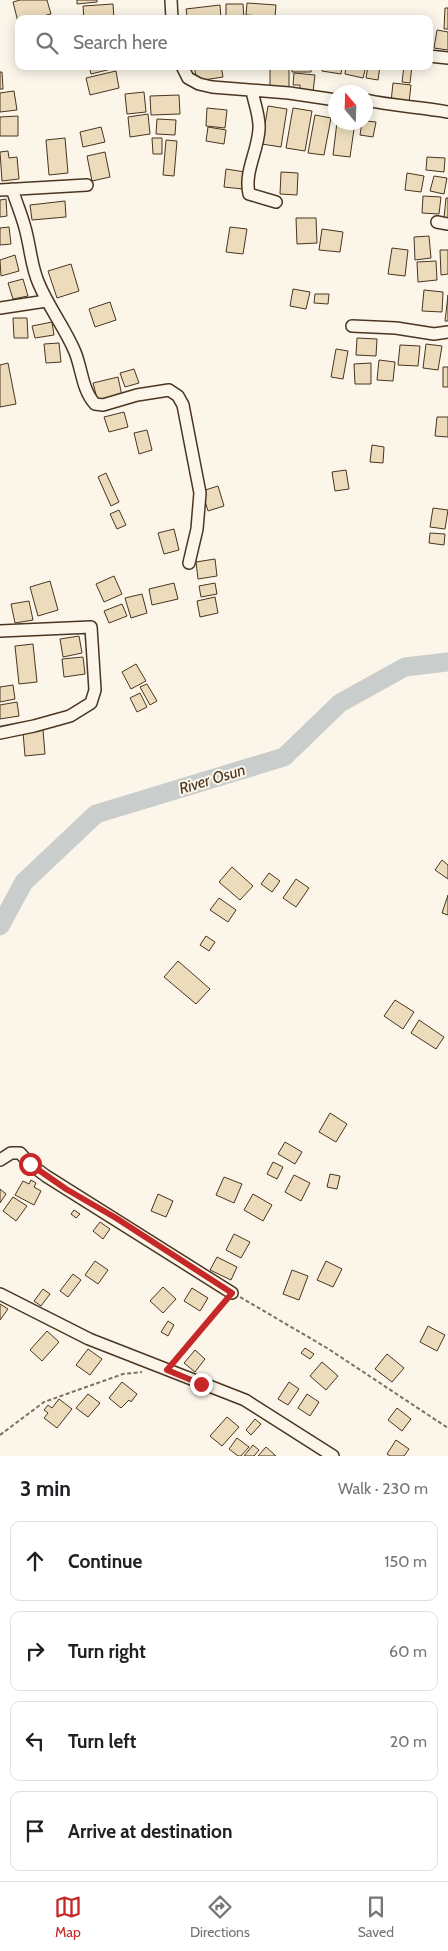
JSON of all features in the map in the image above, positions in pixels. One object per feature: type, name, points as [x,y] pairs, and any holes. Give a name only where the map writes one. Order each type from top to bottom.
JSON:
[{"type":"street","points":[[171,0],[172,15]]},
{"type":"street","points":[[433,56],[448,58]]},
{"type":"street","points":[[184,70],[188,78],[199,84],[212,87],[289,93],[328,99]]},
{"type":"street","points":[[252,91],[259,128],[249,176],[248,192],[261,199],[276,202]]},
{"type":"street","points":[[373,102],[426,107],[448,112]]},
{"type":"street","points":[[0,190],[87,184]]},
{"type":"street","points":[[12,189],[27,235],[38,282],[46,302],[67,335],[76,354],[88,396],[95,404],[103,405],[137,395],[169,390],[178,396],[183,405],[200,493],[197,529],[189,563]]},
{"type":"street","points":[[0,308],[46,302]]},
{"type":"street","points":[[352,326],[381,326],[434,334],[448,332]]},
{"type":"street","points":[[0,631],[91,627],[95,690],[91,703],[70,716],[0,733]]},
{"type":"street","points":[[0,1160],[11,1152],[20,1153],[30,1164],[46,1176],[232,1293]]},
{"type":"street","points":[[0,1294],[88,1339],[245,1400],[333,1456]]},
{"type":"path","points":[[167,1370],[232,1293],[327,1348],[448,1428]]},
{"type":"path","points":[[0,1435],[44,1402],[123,1374],[149,1371]]},
{"type":"building","points":[[20,0],[47,0],[51,14],[16,15],[13,2]]},
{"type":"building","points":[[77,0],[97,0],[97,2],[77,4]]},
{"type":"building","points":[[247,3],[276,5],[275,15],[246,15]]},
{"type":"building","points":[[113,4],[114,15],[84,15],[83,6]]},
{"type":"building","points":[[226,4],[243,4],[244,15],[226,15]]},
{"type":"building","points":[[220,5],[221,15],[187,15],[186,9]]},
{"type":"building","points":[[445,8],[448,8],[448,29],[444,29]]},
{"type":"building","points":[[437,30],[448,32],[448,50],[434,48]]},
{"type":"building","points":[[90,70],[107,70],[91,74]]},
{"type":"building","points":[[195,70],[222,70],[223,77],[197,81]]},
{"type":"building","points":[[270,70],[289,70],[289,87],[270,87]]},
{"type":"building","points":[[292,70],[311,70],[311,72],[292,72]]},
{"type":"building","points":[[322,70],[342,70],[341,74]]},
{"type":"building","points":[[346,70],[365,70],[363,78],[345,74]]},
{"type":"building","points":[[367,70],[379,70],[378,80],[366,78]]},
{"type":"building","points":[[404,70],[412,70],[410,83],[402,82]]},
{"type":"building","points":[[116,71],[119,88],[90,95],[86,78]]},
{"type":"building","points":[[0,72],[2,72],[3,89],[0,89]]},
{"type":"building","points":[[294,73],[315,75],[313,92],[300,91],[300,85],[293,85]]},
{"type":"building","points":[[393,83],[411,85],[409,103],[391,102]]},
{"type":"building","points":[[14,91],[17,110],[0,112],[0,93]]},
{"type":"building","points":[[144,92],[146,112],[127,114],[125,94]]},
{"type":"building","points":[[179,95],[180,114],[151,115],[150,96]]},
{"type":"building","points":[[268,106],[287,109],[281,147],[262,144]]},
{"type":"building","points":[[207,108],[227,110],[225,128],[206,126]]},
{"type":"building","points":[[293,108],[312,111],[305,151],[286,148]]},
{"type":"building","points":[[148,114],[150,134],[130,137],[128,117]]},
{"type":"building","points":[[315,115],[328,117],[329,130],[324,155],[308,153]]},
{"type":"building","points":[[18,116],[18,136],[0,136],[0,117]]},
{"type":"building","points":[[157,119],[176,120],[175,135],[156,134]]},
{"type":"building","points":[[373,122],[376,122],[373,137],[360,135],[361,130],[373,130]]},
{"type":"building","points":[[101,127],[105,142],[83,147],[80,132]]},
{"type":"building","points":[[208,127],[226,130],[224,144],[206,141]]},
{"type":"building","points":[[336,130],[354,130],[350,157],[333,155]]},
{"type":"building","points":[[65,138],[68,173],[49,175],[46,140]]},
{"type":"building","points":[[152,138],[162,138],[162,154],[153,154]]},
{"type":"building","points":[[166,140],[177,141],[174,176],[163,175]]},
{"type":"building","points":[[8,151],[9,158],[17,157],[19,179],[2,181],[0,152]]},
{"type":"building","points":[[105,152],[110,177],[92,181],[87,156]]},
{"type":"building","points":[[427,157],[445,158],[444,172],[426,170]]},
{"type":"building","points":[[226,169],[245,172],[243,189],[224,187]]},
{"type":"building","points":[[281,172],[298,173],[297,195],[280,194]]},
{"type":"building","points":[[407,173],[424,176],[421,192],[405,190]]},
{"type":"building","points":[[434,176],[447,178],[444,194],[430,191]]},
{"type":"building","points":[[423,196],[441,197],[439,214],[422,213]]},
{"type":"building","points":[[446,198],[448,198],[448,218],[444,218]]},
{"type":"building","points":[[6,199],[7,216],[0,217],[0,200]]},
{"type":"building","points":[[65,201],[66,217],[32,220],[30,205]]},
{"type":"building","points":[[296,218],[316,218],[317,243],[297,244]]},
{"type":"building","points":[[9,227],[11,244],[0,245],[0,228]]},
{"type":"building","points":[[230,227],[247,229],[243,254],[226,252]]},
{"type":"building","points":[[322,229],[343,232],[340,252],[319,250]]},
{"type":"building","points":[[429,236],[431,258],[415,260],[414,237]]},
{"type":"building","points":[[392,248],[408,250],[405,276],[388,274]]},
{"type":"building","points":[[440,250],[448,250],[448,274],[441,275]]},
{"type":"building","points":[[15,255],[19,271],[1,276],[0,260]]},
{"type":"building","points":[[436,261],[437,280],[418,282],[417,262]]},
{"type":"building","points":[[71,264],[79,291],[57,298],[48,271]]},
{"type":"building","points":[[23,279],[28,296],[13,299],[8,283]]},
{"type":"building","points":[[293,289],[310,292],[306,309],[290,306]]},
{"type":"building","points":[[424,290],[443,292],[442,312],[422,311]]},
{"type":"building","points":[[315,294],[329,294],[328,304],[314,303]]},
{"type":"building","points":[[448,295],[448,321],[445,321]]},
{"type":"building","points":[[110,302],[116,320],[95,327],[89,309]]},
{"type":"building","points":[[13,318],[27,318],[28,338],[14,338]]},
{"type":"building","points":[[52,322],[54,335],[35,338],[32,326]]},
{"type":"building","points":[[357,338],[377,339],[376,356],[356,355]]},
{"type":"building","points":[[59,343],[61,362],[46,363],[44,344]]},
{"type":"building","points":[[426,344],[442,346],[438,370],[423,368]]},
{"type":"building","points":[[400,345],[420,346],[418,366],[398,365]]},
{"type":"building","points":[[336,349],[348,351],[343,379],[331,377]]},
{"type":"building","points":[[379,360],[395,362],[393,381],[377,380]]},
{"type":"building","points":[[8,363],[16,404],[0,407],[0,365]]},
{"type":"building","points":[[371,363],[371,384],[355,384],[354,364]]},
{"type":"building","points":[[443,367],[448,367],[448,387],[443,387]]},
{"type":"building","points":[[134,369],[139,383],[125,387],[120,373]]},
{"type":"building","points":[[118,377],[122,396],[98,402],[93,383]]},
{"type":"building","points":[[124,412],[128,427],[109,432],[104,417]]},
{"type":"building","points":[[437,417],[448,417],[448,437],[435,436]]},
{"type":"building","points":[[147,430],[152,450],[139,454],[134,433]]},
{"type":"building","points":[[372,445],[384,447],[383,463],[370,462]]},
{"type":"building","points":[[346,470],[349,489],[335,491],[332,472]]},
{"type":"building","points":[[106,473],[119,502],[111,506],[98,477]]},
{"type":"building","points":[[218,486],[224,506],[208,511],[202,491]]},
{"type":"building","points":[[433,508],[448,510],[445,529],[430,527]]},
{"type":"building","points":[[119,510],[126,525],[117,529],[110,514]]},
{"type":"building","points":[[174,529],[179,550],[164,554],[158,533]]},
{"type":"building","points":[[430,533],[445,534],[444,545],[429,543]]},
{"type":"building","points":[[215,559],[217,576],[198,579],[196,562]]},
{"type":"building","points":[[114,576],[122,594],[104,602],[96,584]]},
{"type":"building","points":[[50,581],[58,610],[38,616],[30,587]]},
{"type":"building","points":[[174,583],[178,599],[152,605],[149,589]]},
{"type":"building","points":[[215,583],[217,594],[201,597],[199,586]]},
{"type":"building","points":[[142,594],[147,613],[131,618],[125,598]]},
{"type":"building","points":[[215,597],[218,613],[200,617],[197,601]]},
{"type":"building","points":[[29,601],[33,620],[15,623],[11,604]]},
{"type":"building","points":[[122,604],[127,616],[109,623],[104,611]]},
{"type":"building","points":[[79,636],[82,653],[63,657],[60,639]]},
{"type":"building","points":[[33,644],[37,682],[19,684],[15,646]]},
{"type":"building","points":[[83,657],[85,674],[64,677],[62,659]]},
{"type":"building","points":[[136,664],[146,681],[131,689],[122,672]]},
{"type":"building","points":[[147,684],[157,701],[150,705],[140,687]]},
{"type":"building","points":[[13,685],[15,699],[0,702],[0,687]]},
{"type":"building","points":[[140,693],[147,707],[137,712],[130,698]]},
{"type":"building","points":[[17,702],[19,716],[0,719],[0,705]]},
{"type":"building","points":[[43,730],[45,754],[25,756],[23,732]]},
{"type":"building","points":[[442,860],[448,865],[448,879],[435,870]]},
{"type":"building","points":[[232,867],[253,886],[240,900],[219,882]]},
{"type":"building","points":[[269,873],[280,881],[272,892],[261,884]]},
{"type":"building","points":[[296,879],[309,888],[296,907],[283,898]]},
{"type":"building","points":[[448,895],[448,915],[442,913]]},
{"type":"building","points":[[219,898],[236,910],[228,922],[210,910]]},
{"type":"building","points":[[206,936],[215,942],[209,951],[200,945]]},
{"type":"building","points":[[178,961],[210,989],[196,1004],[164,977]]},
{"type":"building","points":[[395,1000],[414,1012],[403,1029],[384,1016]]},
{"type":"building","points":[[419,1020],[444,1037],[436,1049],[411,1033]]},
{"type":"building","points":[[330,1113],[347,1124],[336,1142],[319,1132]]},
{"type":"building","points":[[285,1142],[302,1152],[295,1164],[278,1154]]},
{"type":"building","points":[[273,1162],[283,1167],[277,1179],[267,1174]]},
{"type":"building","points":[[330,1174],[340,1176],[337,1189],[327,1187]]},
{"type":"building","points":[[294,1175],[310,1183],[301,1201],[285,1192]]},
{"type":"building","points":[[224,1177],[242,1184],[234,1203],[216,1195]]},
{"type":"building","points":[[31,1180],[36,1183],[34,1187],[41,1191],[34,1205],[15,1195],[23,1181],[29,1184]]},
{"type":"building","points":[[0,1189],[6,1194],[0,1203]]},
{"type":"building","points":[[158,1194],[173,1201],[166,1217],[151,1211]]},
{"type":"building","points":[[253,1194],[272,1205],[263,1221],[244,1210]]},
{"type":"building","points":[[13,1197],[27,1206],[16,1221],[3,1211]]},
{"type":"building","points":[[74,1210],[80,1214],[76,1218],[71,1214]]},
{"type":"building","points":[[100,1222],[110,1229],[103,1239],[93,1231]]},
{"type":"building","points":[[234,1234],[250,1242],[241,1258],[226,1250]]},
{"type":"building","points":[[217,1257],[237,1267],[231,1280],[210,1270]]},
{"type":"building","points":[[95,1261],[108,1270],[98,1284],[85,1275]]},
{"type":"building","points":[[326,1261],[342,1269],[333,1287],[317,1280]]},
{"type":"building","points":[[292,1270],[308,1276],[299,1300],[283,1294]]},
{"type":"building","points":[[73,1274],[81,1280],[68,1297],[60,1291]]},
{"type":"building","points":[[163,1287],[176,1299],[163,1313],[150,1301]]},
{"type":"building","points":[[192,1288],[208,1298],[200,1311],[184,1301]]},
{"type":"building","points":[[43,1289],[50,1294],[41,1306],[34,1301]]},
{"type":"building","points":[[0,1304],[8,1309],[0,1320]]},
{"type":"building","points":[[168,1321],[174,1325],[168,1336],[161,1332]]},
{"type":"building","points":[[428,1326],[445,1335],[437,1351],[420,1342]]},
{"type":"building","points":[[47,1331],[59,1342],[42,1361],[30,1350]]},
{"type":"building","points":[[305,1348],[314,1354],[310,1359],[301,1353]]},
{"type":"building","points":[[88,1349],[102,1359],[90,1375],[76,1365]]},
{"type":"building","points":[[195,1350],[205,1359],[195,1372],[184,1363]]},
{"type":"building","points":[[387,1354],[404,1368],[392,1382],[375,1369]]},
{"type":"building","points":[[322,1362],[338,1376],[326,1390],[310,1376]]},
{"type":"building","points":[[122,1382],[137,1394],[131,1402],[129,1400],[121,1408],[109,1398]]},
{"type":"building","points":[[289,1382],[299,1389],[288,1405],[278,1399]]},
{"type":"building","points":[[88,1394],[100,1403],[88,1417],[76,1408]]},
{"type":"building","points":[[307,1394],[319,1402],[310,1416],[298,1408]]},
{"type":"building","points":[[59,1399],[72,1409],[57,1428],[44,1418],[48,1413],[44,1410],[48,1405],[52,1408]]},
{"type":"building","points":[[397,1408],[411,1419],[402,1431],[388,1420]]},
{"type":"building","points":[[227,1417],[239,1427],[222,1446],[210,1436]]},
{"type":"building","points":[[255,1419],[261,1424],[251,1435],[246,1430]]},
{"type":"building","points":[[237,1438],[249,1447],[241,1456],[238,1456],[229,1449]]},
{"type":"building","points":[[396,1440],[409,1449],[404,1456],[390,1456],[387,1454]]},
{"type":"building","points":[[253,1445],[259,1450],[254,1456],[244,1456]]},
{"type":"building","points":[[266,1447],[276,1456],[258,1456]]},
{"type":"waterway","name":"River Osun","points":[[0,926],[24,882],[96,814],[284,757],[340,703],[405,667],[448,662]]},
{"type":"route","points":[[30,1164],[66,1189],[116,1218],[232,1293],[167,1370],[201,1384]]}]
